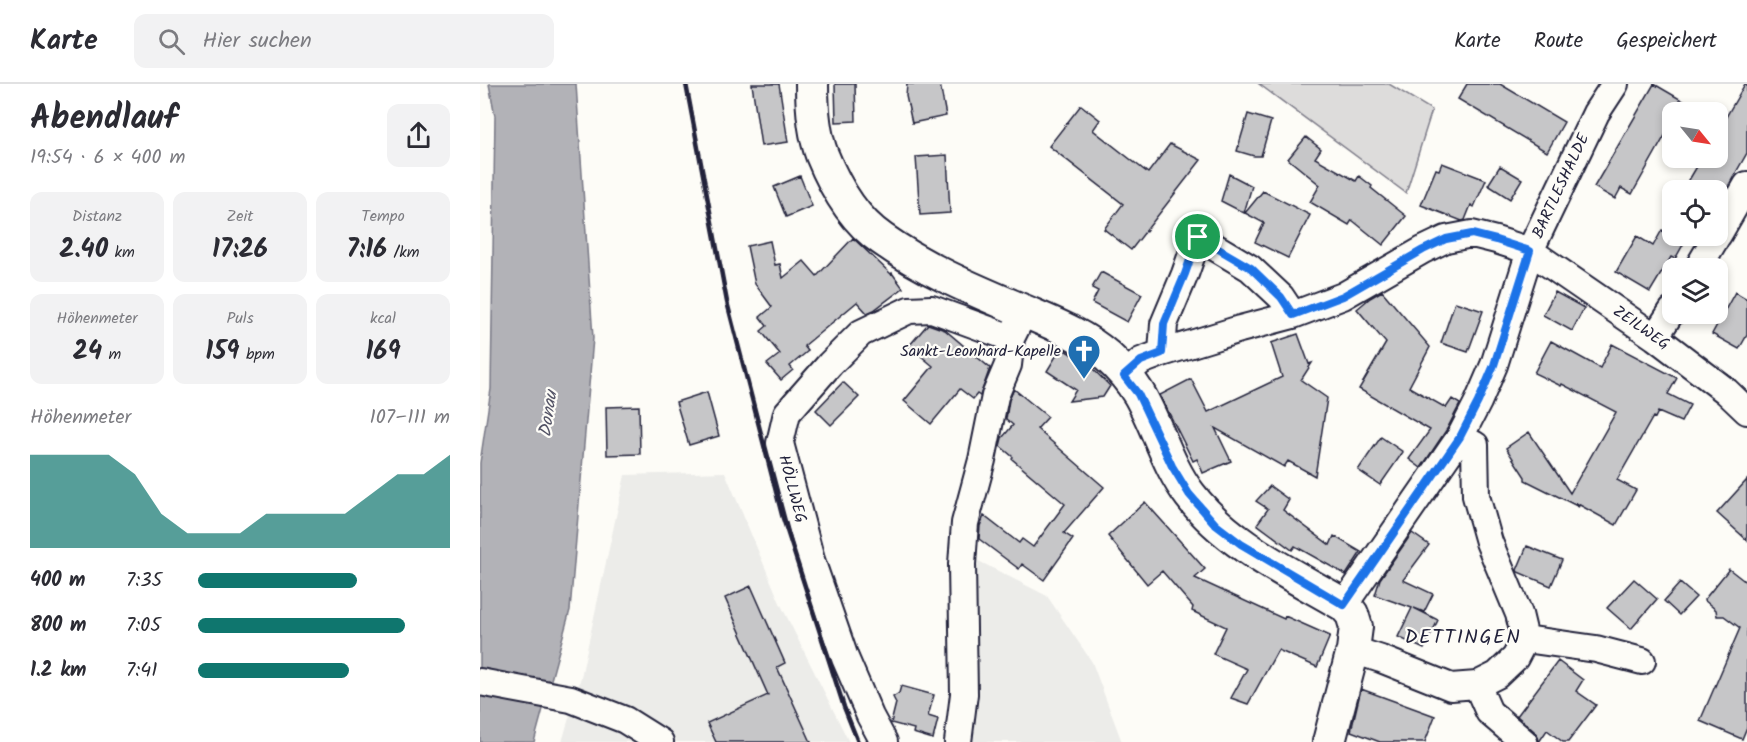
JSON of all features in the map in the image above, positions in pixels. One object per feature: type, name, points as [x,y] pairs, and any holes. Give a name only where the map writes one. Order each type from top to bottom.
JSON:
[{"type":"main road","points":[[812,84],[812,109],[822,154],[846,203],[862,222],[881,239],[1018,325],[1083,339],[1107,357],[1138,394],[1172,466],[1189,494],[1216,525],[1241,544],[1344,605],[1352,614],[1356,627],[1353,650],[1329,742]]},
{"type":"street","name":"BARTLESHALDE","points":[[1344,605],[1460,437],[1494,365],[1530,251],[1596,113],[1615,84]]},
{"type":"street","points":[[1728,217],[1747,185]]},
{"type":"street","name":"ZEILWEG","points":[[1124,376],[1141,361],[1162,353],[1293,315],[1343,296],[1423,250],[1446,239],[1472,234],[1530,251],[1655,337],[1726,391],[1747,411]]},
{"type":"street","points":[[1162,353],[1164,324],[1198,237],[1251,268],[1281,297],[1293,315]]},
{"type":"street","name":"HÖLLWEG","points":[[884,742],[845,658],[811,561],[780,443],[787,413],[861,333],[909,310],[932,309],[1018,325]]},
{"type":"street","points":[[1655,337],[1664,324]]},
{"type":"street","points":[[958,742],[964,694],[962,564],[965,523],[982,460],[995,396],[1008,365],[1018,325]]},
{"type":"street","points":[[1353,650],[1451,687],[1478,685],[1497,675],[1515,658],[1525,639],[1519,614],[1489,542],[1476,496],[1475,445],[1460,437]]},
{"type":"street","points":[[1525,639],[1596,649],[1642,661]]},
{"type":"street","points":[[480,682],[571,699],[625,720],[660,742]]},
{"type":"street","points":[[1478,685],[1489,712],[1524,742]]},
{"type":"shaded area","points":[[1259,84],[1389,84],[1432,110],[1406,193]]},
{"type":"shaded area","points":[[725,472],[780,603],[849,742],[562,742],[581,677],[625,475]]},
{"type":"shaded area","points":[[955,549],[1047,596],[1092,662],[1122,742],[949,742],[953,696]]},
{"type":"water","name":"Donau","points":[[489,84],[576,84],[593,338],[570,610],[534,742],[480,742],[480,463],[491,389],[495,116]]},
{"type":"building","points":[[752,84],[779,84],[788,142],[761,146]]},
{"type":"building","points":[[835,84],[855,84],[856,121],[836,122]]},
{"type":"building","points":[[907,84],[940,84],[946,116],[912,123],[906,96]]},
{"type":"building","points":[[1467,84],[1500,84],[1564,122],[1547,152],[1458,99]]},
{"type":"building","points":[[1654,84],[1685,102],[1662,102],[1662,141],[1632,194],[1621,188],[1615,199],[1594,187]]},
{"type":"building","points":[[1747,84],[1747,153],[1728,186],[1728,180],[1689,180],[1696,168],[1728,168],[1728,114]]},
{"type":"building","points":[[1081,105],[1100,120],[1093,130],[1148,173],[1170,144],[1201,160],[1131,250],[1104,229],[1123,204],[1049,146]]},
{"type":"building","points":[[1248,114],[1271,121],[1261,156],[1237,151]]},
{"type":"building","points":[[1306,137],[1321,149],[1315,158],[1356,181],[1359,176],[1406,216],[1383,245],[1352,220],[1349,225],[1310,202],[1320,185],[1288,159]]},
{"type":"building","points":[[947,155],[950,213],[920,215],[916,157]]},
{"type":"building","points":[[1442,163],[1486,180],[1474,207],[1471,205],[1465,220],[1462,221],[1421,205],[1436,169],[1439,170]]},
{"type":"building","points":[[1500,166],[1522,179],[1510,199],[1488,185]]},
{"type":"building","points":[[1229,174],[1252,186],[1244,213],[1221,201]]},
{"type":"building","points":[[800,176],[812,206],[786,217],[774,187]]},
{"type":"building","points":[[1263,191],[1310,215],[1288,258],[1255,242],[1264,223],[1245,213]]},
{"type":"building","points":[[1662,230],[1662,246],[1682,246],[1676,258],[1662,258],[1662,272],[1650,292],[1616,272],[1637,236],[1653,246]]},
{"type":"building","points":[[853,238],[892,273],[903,288],[867,313],[857,302],[804,346],[808,351],[790,366],[793,370],[781,380],[767,364],[780,354],[761,331],[767,326],[760,317],[772,307],[755,284],[747,246],[770,241],[775,265],[780,264],[783,278],[804,261],[817,276]]},
{"type":"building","points":[[1101,272],[1142,294],[1127,322],[1092,303],[1098,291],[1092,288]]},
{"type":"building","points":[[1382,291],[1430,347],[1409,387],[1446,408],[1452,399],[1460,404],[1447,429],[1421,468],[1409,459],[1430,430],[1359,389],[1386,343],[1357,309]]},
{"type":"building","points":[[1555,292],[1584,308],[1572,331],[1543,315]]},
{"type":"building","points":[[1735,292],[1747,299],[1747,335],[1739,349],[1712,334],[1717,324],[1728,324],[1728,305]]},
{"type":"building","points":[[1455,302],[1483,311],[1468,352],[1441,343]]},
{"type":"building","points":[[928,324],[945,330],[990,368],[980,396],[977,394],[973,399],[960,389],[931,424],[904,401],[933,366],[909,346]]},
{"type":"building","points":[[1298,334],[1309,364],[1312,363],[1301,380],[1327,398],[1315,476],[1288,461],[1284,467],[1215,428],[1231,461],[1203,473],[1197,459],[1193,461],[1160,395],[1191,379],[1208,412],[1282,377],[1271,343]]},
{"type":"building","points":[[1551,341],[1600,368],[1612,344],[1677,378],[1668,394],[1690,405],[1681,422],[1658,412],[1655,418],[1653,417],[1617,480],[1636,490],[1616,525],[1576,503],[1579,507],[1525,480],[1506,448],[1529,432],[1570,493],[1616,412],[1562,384],[1561,386],[1534,373]]},
{"type":"building","name":"Sankt-Leonhard-Kapelle","points":[[1061,348],[1087,363],[1110,386],[1103,397],[1069,401],[1076,390],[1047,371]]},
{"type":"building","points":[[843,382],[859,397],[831,425],[816,410]]},
{"type":"building","points":[[1014,389],[1048,417],[1037,429],[1104,487],[1064,533],[1073,539],[1044,580],[1022,564],[1019,569],[979,539],[984,516],[1019,543],[1022,539],[1033,547],[1065,504],[1000,446],[1002,438],[1013,425],[1006,419],[1009,400]]},
{"type":"building","points":[[707,392],[719,436],[689,445],[676,402]]},
{"type":"building","points":[[639,406],[640,454],[607,455],[606,407]]},
{"type":"building","points":[[1381,437],[1403,452],[1380,485],[1358,470]]},
{"type":"building","points":[[1747,480],[1747,540],[1717,513]]},
{"type":"building","points":[[1270,486],[1289,500],[1283,510],[1330,545],[1334,536],[1361,552],[1346,575],[1295,546],[1292,550],[1257,524],[1268,509],[1256,501]]},
{"type":"building","points":[[1145,502],[1205,569],[1195,578],[1284,619],[1285,616],[1330,636],[1317,667],[1278,650],[1248,704],[1231,698],[1247,669],[1213,654],[1226,627],[1192,611],[1193,607],[1162,571],[1147,584],[1108,536]]},
{"type":"building","points":[[1412,533],[1429,545],[1403,580],[1433,594],[1424,612],[1414,608],[1438,620],[1424,649],[1398,637],[1412,608],[1375,595],[1380,579]]},
{"type":"building","points":[[1527,546],[1562,560],[1551,586],[1518,572]]},
{"type":"building","points":[[1729,569],[1747,583],[1747,727],[1742,739],[1700,721],[1740,628],[1724,616],[1717,616],[1716,610],[1704,600]]},
{"type":"building","points":[[1634,579],[1657,599],[1631,629],[1607,608]]},
{"type":"building","points":[[1680,583],[1696,597],[1679,615],[1664,601]]},
{"type":"building","points":[[751,586],[785,663],[777,667],[811,742],[716,742],[707,723],[768,695],[725,598]]},
{"type":"building","points":[[1558,661],[1583,680],[1576,691],[1596,705],[1568,742],[1563,742],[1547,730],[1539,742],[1534,731],[1517,716]]},
{"type":"building","points":[[901,686],[934,695],[928,716],[938,719],[933,739],[913,733],[914,729],[891,723],[896,703],[893,697],[899,693]]},
{"type":"building","points":[[1361,689],[1435,716],[1425,742],[1380,742],[1351,731]]},
{"type":"railway","points":[[686,84],[727,302],[782,515],[844,707],[858,742]]},
{"type":"place","name":"Sankt-Leonhard-Kapelle","points":[[1084,380]]},
{"type":"district","name":"DETTINGEN","points":[[1463,638]]},
{"type":"route","points":[[1472,234],[1530,251],[1494,365],[1460,437],[1344,605],[1241,544],[1216,525],[1189,494],[1172,466],[1138,394],[1124,376],[1141,361],[1162,353],[1164,324],[1198,237],[1251,268],[1281,297],[1293,315],[1343,296],[1446,239],[1472,234]]}]
